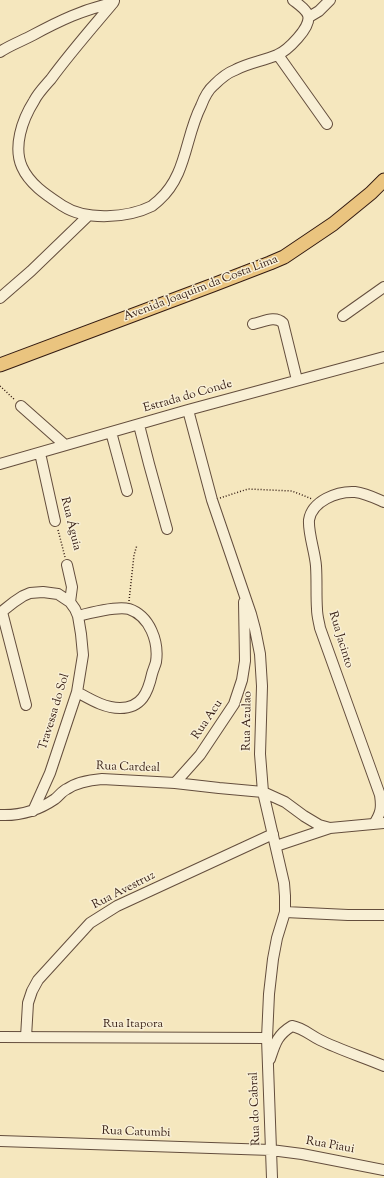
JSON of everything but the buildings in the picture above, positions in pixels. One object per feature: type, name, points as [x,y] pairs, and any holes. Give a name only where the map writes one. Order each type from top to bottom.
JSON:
[{"type":"main road","name":"Avenida Joaquim da Costa Lima","points":[[0,365],[277,260],[297,249],[333,224],[371,193],[384,180]]},
{"type":"street","points":[[114,1],[60,66],[34,101],[19,137],[18,154],[22,168],[33,183],[48,197],[68,209],[89,215],[113,216],[136,212],[152,205],[165,194],[176,180],[183,163],[186,147],[197,113],[205,96],[213,86],[234,70],[278,55],[291,45],[308,24],[309,18],[307,12],[293,0]]},
{"type":"street","points":[[309,18],[330,0]]},
{"type":"street","points":[[0,52],[58,22],[83,11],[114,1]]},
{"type":"street","points":[[278,55],[327,124]]},
{"type":"street","points":[[0,298],[31,271],[89,215]]},
{"type":"street","points":[[343,316],[384,287]]},
{"type":"street","points":[[253,324],[274,318],[283,322],[297,380]]},
{"type":"street","name":"Estrada do Conde","points":[[0,464],[188,410],[384,357]]},
{"type":"street","points":[[21,406],[65,445]]},
{"type":"street","name":"Rua Azulao","points":[[188,410],[212,500],[251,614],[260,654],[262,686],[260,754],[263,792],[284,883],[285,896],[285,912],[272,959],[267,1038]]},
{"type":"street","points":[[139,424],[148,464],[167,529]]},
{"type":"street","points":[[111,432],[127,491]]},
{"type":"street","name":"Rua Águia","points":[[40,453],[55,521]]},
{"type":"street","points":[[319,502],[347,492],[356,492],[384,502]]},
{"type":"street","name":"Rua Jacinto","points":[[319,502],[311,514],[309,529],[316,566],[317,611],[320,628],[380,795],[382,804],[379,824]]},
{"type":"street","name":"Rua Águia","points":[[67,565],[72,587],[70,602]]},
{"type":"street","points":[[26,705],[1,613],[14,602],[30,593],[43,592],[58,594],[70,602]]},
{"type":"street","name":"Rua Acu","points":[[175,783],[200,755],[234,704],[242,680],[245,661],[243,592]]},
{"type":"street","name":"Travessa do Sol","points":[[32,811],[50,773],[77,692],[83,655],[78,616],[75,608],[70,602]]},
{"type":"street","points":[[77,692],[95,702],[110,707],[120,708],[130,706],[139,702],[145,695],[150,684],[156,661],[156,647],[152,632],[145,619],[138,613],[128,608],[93,612],[78,616]]},
{"type":"street","name":"Rua Cardeal","points":[[0,815],[8,816],[32,811],[55,798],[66,789],[90,780],[102,779],[175,783],[263,792],[285,802],[319,825],[330,828]]},
{"type":"street","points":[[276,846],[330,828],[379,824]]},
{"type":"street","name":"Rua Avestruz","points":[[26,1037],[28,1003],[38,980],[90,923],[118,906],[273,834]]},
{"type":"street","points":[[285,912],[384,915]]},
{"type":"street","points":[[268,1067],[275,1043],[282,1033],[292,1026],[319,1040],[384,1066]]},
{"type":"street","name":"Rua Itapora","points":[[0,1037],[267,1038]]},
{"type":"street","name":"Rua do Cabral","points":[[267,1038],[272,1178]]},
{"type":"street","name":"Rua Catumbi","points":[[0,1141],[271,1150]]},
{"type":"street","name":"Rua Piaui","points":[[271,1150],[302,1154],[384,1170]]},
{"type":"path","points":[[0,386],[21,406]]},
{"type":"path","points":[[212,500],[248,489],[292,491],[319,502]]},
{"type":"path","name":"Rua Águia","points":[[55,521],[67,565]]},
{"type":"path","points":[[128,608],[134,555],[137,545]]}]
